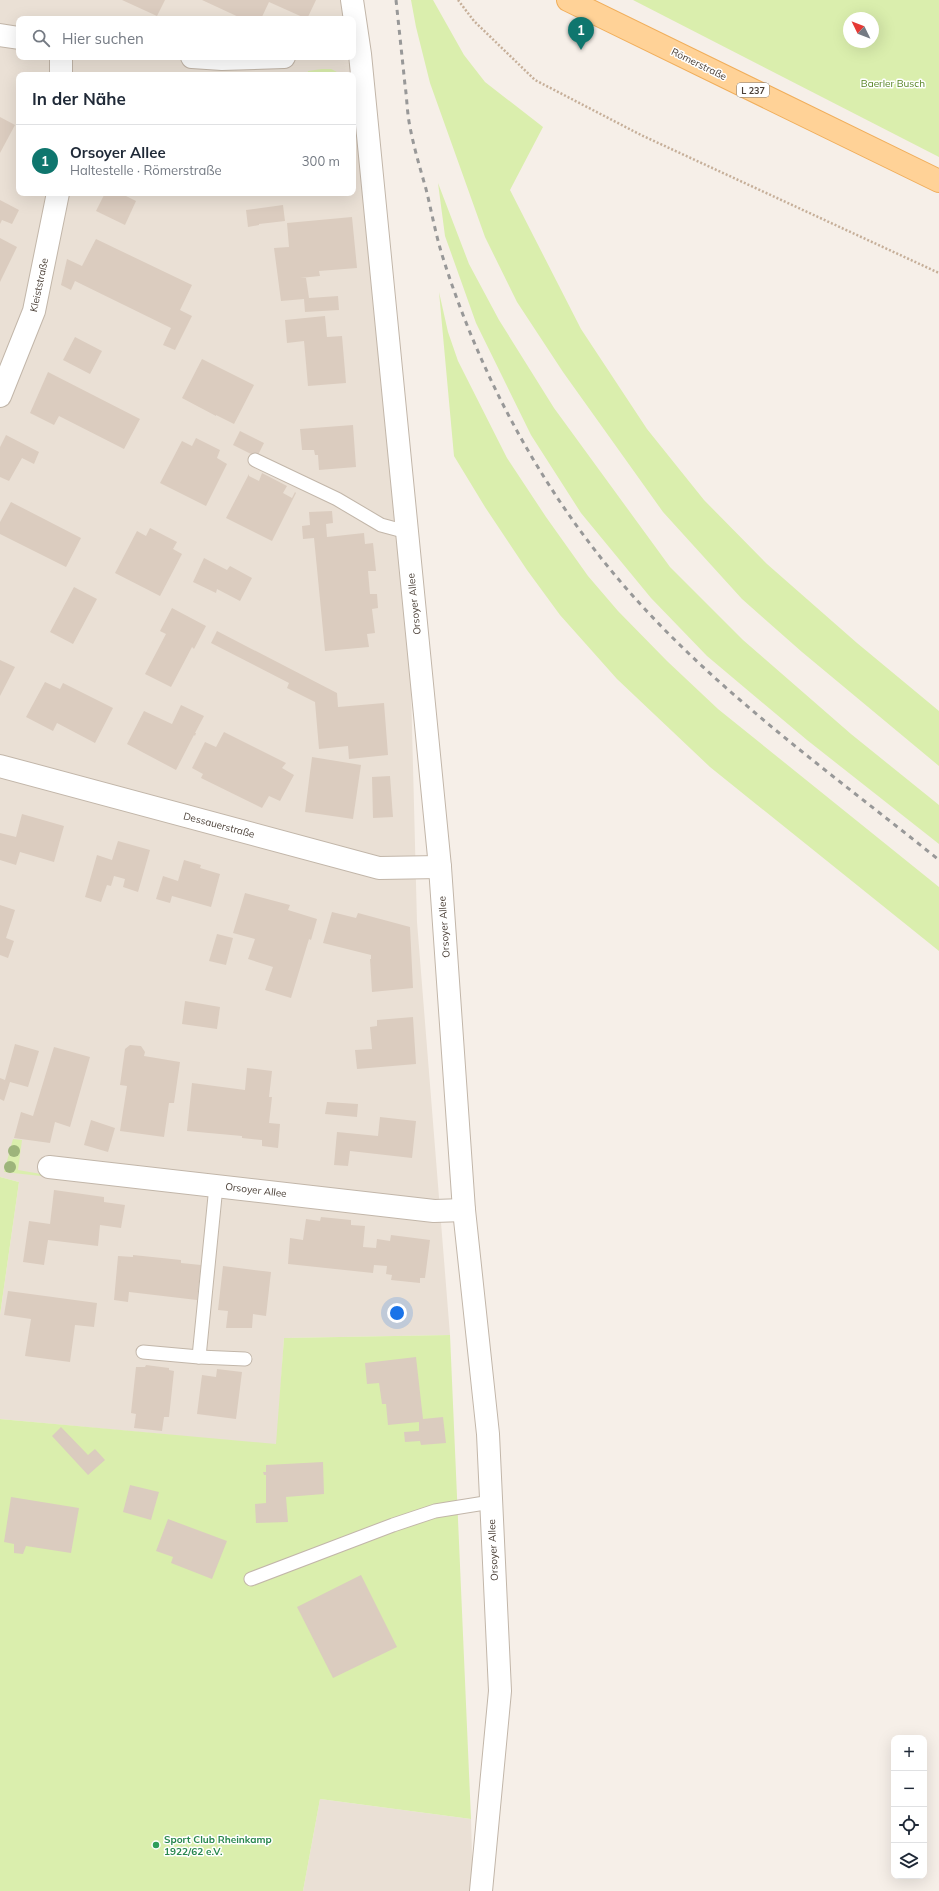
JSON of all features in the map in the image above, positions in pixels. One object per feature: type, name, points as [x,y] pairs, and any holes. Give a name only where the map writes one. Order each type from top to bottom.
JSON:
[{"type":"main road","name":"Römerstraße","points":[[568,0],[939,181]]},
{"type":"street","name":"Orsoyer Allee","points":[[352,0],[353,16]]},
{"type":"street","points":[[0,35],[16,38]]},
{"type":"street","name":"Orsoyer Allee","points":[[356,43],[440,867],[464,1210],[488,1434],[500,1691],[481,1891]]},
{"type":"street","points":[[61,60],[61,72]]},
{"type":"street","name":"Kleiststraße","points":[[0,396],[34,311],[57,196]]},
{"type":"street","name":"Dessauerstraße","points":[[0,766],[379,868],[440,867]]},
{"type":"street","name":"Orsoyer Allee","points":[[49,1167],[434,1211],[464,1210]]},
{"type":"lane","points":[[255,460],[337,499],[381,525],[407,532]]},
{"type":"lane","points":[[199,1357],[216,1186]]},
{"type":"lane","points":[[143,1352],[199,1357],[245,1358]]},
{"type":"lane","points":[[251,1579],[393,1524],[435,1511],[491,1502]]},
{"type":"path","points":[[458,0],[474,20],[536,80],[640,135],[939,273]]},
{"type":"shaded area","points":[[0,0],[352,0],[354,16],[16,16],[16,60],[356,60],[356,39],[407,532],[417,922],[450,1335],[284,1338],[277,1445],[0,1419],[0,1315],[19,1182],[0,1177]]},
{"type":"shaded area","points":[[320,1799],[471,1819],[473,1891],[303,1891]]},
{"type":"green space","points":[[411,0],[433,0],[464,55],[485,82],[543,127],[510,190],[581,329],[647,429],[704,500],[767,564],[857,643],[939,711],[939,766],[802,652],[742,599],[663,512],[563,372],[517,302],[485,237],[430,83]]},
{"type":"green space","name":"Baerler Busch","points":[[633,0],[939,0],[939,157]]},
{"type":"green space","points":[[331,69],[337,72],[308,72]]},
{"type":"green space","points":[[438,183],[469,264],[499,320],[554,408],[670,567],[743,640],[851,734],[939,805],[939,844],[807,740],[707,656],[651,598],[581,513],[531,435],[476,323],[445,236]]},
{"type":"green space","points":[[439,292],[448,332],[458,361],[507,458],[546,517],[588,576],[618,611],[667,661],[718,709],[939,887],[939,951],[710,767],[617,679],[560,615],[527,570],[485,507],[454,456]]},
{"type":"green space","points":[[13,1139],[22,1140],[18,1170],[41,1174],[41,1176],[4,1172]]},
{"type":"green space","points":[[0,1177],[19,1182],[0,1315]]},
{"type":"green space","points":[[450,1335],[471,1819],[320,1799],[303,1891],[0,1891],[0,1419],[276,1444],[284,1338]]},
{"type":"building","points":[[122,0],[165,0],[157,16]]},
{"type":"building","points":[[202,0],[316,0],[308,16],[300,16],[269,2],[262,16],[237,16]]},
{"type":"building","points":[[0,117],[15,125],[0,153]]},
{"type":"building","points":[[104,196],[126,196],[136,201],[125,225],[96,211]]},
{"type":"building","points":[[0,200],[19,210],[12,224],[2,220],[0,224]]},
{"type":"building","points":[[283,205],[285,221],[259,224],[248,227],[246,210]]},
{"type":"building","points":[[352,217],[357,268],[319,271],[320,276],[300,278],[306,278],[309,298],[338,296],[339,310],[305,312],[304,299],[281,301],[274,248],[289,247],[287,223]]},
{"type":"building","points":[[0,238],[17,247],[0,282]]},
{"type":"building","points":[[96,239],[192,285],[180,310],[192,316],[175,350],[163,345],[171,328],[75,281],[71,290],[61,285],[67,259],[82,266]]},
{"type":"building","points":[[325,316],[327,337],[342,336],[346,383],[308,386],[304,341],[287,343],[285,320]]},
{"type":"building","points":[[75,337],[102,351],[90,374],[63,360]]},
{"type":"building","points":[[202,359],[254,385],[234,424],[182,398]]},
{"type":"building","points":[[48,372],[140,419],[124,449],[59,416],[54,425],[30,413]]},
{"type":"building","points":[[353,425],[356,467],[319,470],[318,455],[315,455],[314,450],[302,450],[300,429]]},
{"type":"building","points":[[240,431],[264,443],[257,457],[233,445]]},
{"type":"building","points":[[6,435],[39,452],[34,464],[22,458],[9,481],[0,477],[0,447]]},
{"type":"building","points":[[196,438],[220,450],[217,458],[227,464],[206,506],[160,483],[182,441],[192,446]]},
{"type":"building","points":[[262,473],[287,486],[283,493],[292,498],[295,492],[296,493],[272,541],[226,518],[249,474],[249,476],[259,481]]},
{"type":"building","points":[[11,502],[81,538],[66,567],[0,534],[0,522]]},
{"type":"building","points":[[332,511],[333,523],[326,524],[327,537],[364,533],[365,544],[373,543],[376,571],[368,571],[370,594],[377,594],[378,608],[372,609],[375,633],[367,634],[369,647],[325,651],[314,538],[303,539],[302,526],[310,525],[309,512]]},
{"type":"building","points":[[150,528],[177,542],[173,549],[182,554],[160,596],[115,573],[137,531],[146,536]]},
{"type":"building","points":[[204,558],[227,570],[230,566],[252,578],[240,601],[217,589],[216,593],[193,582]]},
{"type":"building","points":[[74,587],[97,599],[73,644],[50,632]]},
{"type":"building","points":[[172,608],[206,626],[194,649],[192,647],[171,687],[145,674],[166,634],[160,631]]},
{"type":"building","points":[[217,631],[337,693],[338,707],[384,703],[388,755],[349,759],[348,746],[319,749],[315,702],[287,688],[289,683],[211,643]]},
{"type":"building","points":[[0,660],[15,667],[0,696]]},
{"type":"building","points":[[45,682],[60,689],[63,683],[113,708],[95,743],[57,723],[53,731],[26,717]]},
{"type":"building","points":[[181,705],[204,716],[195,733],[195,736],[194,735],[176,770],[127,744],[144,711],[172,724]]},
{"type":"building","points":[[224,732],[286,763],[282,768],[294,775],[280,801],[269,796],[262,808],[201,778],[203,774],[192,768],[205,742],[216,747]]},
{"type":"building","points":[[312,757],[361,765],[353,819],[305,812]]},
{"type":"building","points":[[390,776],[393,817],[373,818],[372,777]]},
{"type":"building","points":[[22,814],[64,826],[54,862],[20,852],[16,865],[0,860],[0,833],[16,837]]},
{"type":"building","points":[[118,841],[150,850],[138,892],[123,887],[125,879],[114,876],[111,886],[107,885],[101,902],[85,897],[97,855],[112,860]]},
{"type":"building","points":[[184,860],[201,865],[200,868],[220,874],[211,907],[172,896],[170,903],[156,899],[163,876],[178,881]]},
{"type":"building","points":[[245,893],[290,905],[288,910],[317,919],[311,940],[309,939],[291,998],[265,990],[273,967],[248,959],[255,939],[233,933]]},
{"type":"building","points":[[0,905],[15,910],[6,938],[14,941],[8,958],[0,955]]},
{"type":"building","points":[[332,912],[356,918],[358,913],[410,927],[413,988],[372,992],[371,955],[323,943]]},
{"type":"building","points":[[217,934],[233,938],[226,965],[209,961]]},
{"type":"building","points":[[185,1001],[220,1007],[217,1029],[182,1024]]},
{"type":"building","points":[[413,1017],[416,1064],[357,1069],[355,1050],[372,1049],[370,1027],[377,1026],[377,1020]]},
{"type":"building","points":[[15,1044],[39,1051],[28,1087],[10,1082],[4,1101],[0,1099],[0,1078],[5,1080]]},
{"type":"building","points":[[130,1045],[141,1046],[145,1052],[144,1056],[180,1062],[174,1103],[169,1103],[164,1137],[120,1131],[127,1086],[120,1085],[125,1049]]},
{"type":"building","points":[[54,1047],[90,1057],[70,1127],[55,1122],[50,1143],[14,1138],[21,1112],[33,1116]]},
{"type":"building","points":[[247,1068],[272,1071],[269,1097],[272,1097],[269,1123],[280,1124],[278,1148],[262,1146],[262,1140],[242,1138],[242,1136],[187,1131],[192,1083],[245,1090]]},
{"type":"building","points":[[327,1102],[358,1104],[357,1117],[325,1114]]},
{"type":"building","points":[[380,1117],[416,1121],[412,1158],[350,1151],[348,1166],[334,1165],[337,1132],[378,1136]]},
{"type":"building","points":[[91,1120],[115,1128],[108,1152],[84,1145]]},
{"type":"building","points":[[54,1190],[104,1197],[104,1202],[125,1205],[121,1228],[100,1225],[98,1246],[48,1240],[44,1265],[23,1262],[29,1221],[50,1224]]},
{"type":"building","points":[[321,1217],[351,1220],[351,1225],[365,1226],[363,1247],[376,1248],[377,1239],[390,1241],[391,1235],[430,1240],[425,1278],[420,1278],[420,1283],[391,1280],[392,1275],[386,1274],[387,1266],[374,1265],[373,1273],[288,1264],[290,1238],[303,1240],[306,1219],[320,1221]]},
{"type":"building","points":[[133,1255],[181,1260],[181,1263],[201,1265],[197,1300],[129,1292],[128,1302],[114,1300],[118,1256],[133,1257]]},
{"type":"building","points":[[223,1266],[271,1272],[266,1316],[253,1314],[252,1328],[226,1328],[228,1311],[218,1310]]},
{"type":"building","points":[[8,1291],[97,1303],[94,1327],[75,1325],[70,1362],[25,1356],[31,1319],[4,1315]]},
{"type":"building","points":[[416,1357],[423,1419],[443,1417],[446,1443],[421,1445],[420,1441],[405,1442],[404,1432],[419,1431],[419,1422],[388,1425],[386,1404],[382,1404],[379,1383],[367,1384],[365,1363]]},
{"type":"building","points":[[146,1365],[169,1368],[169,1370],[174,1371],[169,1417],[164,1417],[162,1431],[134,1428],[136,1414],[131,1413],[136,1367],[145,1367]]},
{"type":"building","points":[[217,1369],[242,1372],[236,1419],[197,1414],[202,1375],[216,1377]]},
{"type":"building","points":[[61,1427],[88,1455],[95,1449],[105,1460],[88,1475],[52,1436]]},
{"type":"building","points":[[323,1462],[324,1494],[286,1497],[288,1522],[256,1523],[255,1504],[266,1503],[266,1475],[264,1475],[263,1472],[266,1472],[266,1465]]},
{"type":"building","points":[[130,1485],[159,1492],[151,1520],[123,1512]]},
{"type":"building","points":[[11,1497],[79,1508],[71,1553],[26,1546],[23,1554],[14,1553],[14,1544],[4,1542]]},
{"type":"building","points":[[168,1519],[227,1541],[212,1579],[171,1563],[173,1557],[156,1551]]},
{"type":"building","points":[[361,1575],[397,1647],[333,1678],[297,1607]]},
{"type":"railway","points":[[396,0],[409,122],[441,252],[460,307],[478,351],[521,439],[546,480],[573,521],[633,596],[703,667],[780,734],[939,860]]},
{"type":"place","name":"Orsoyer Allee","points":[[581,50]]},
{"type":"place","name":"Sport Club Rheinkamp 1922/62 e.V.","points":[[156,1845]]}]
